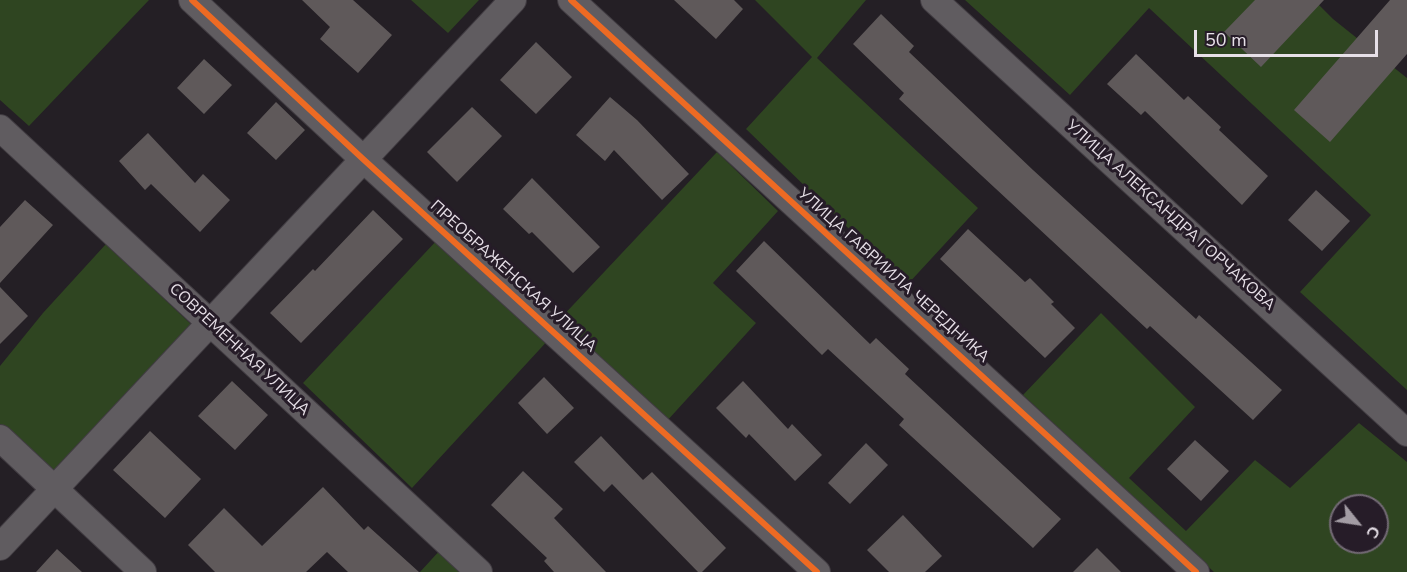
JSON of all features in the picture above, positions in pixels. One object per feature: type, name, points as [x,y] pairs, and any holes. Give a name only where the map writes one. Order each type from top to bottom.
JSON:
[{"type":"street","name":"ПРЕОБРАЖЕНСКАЯ УЛИЦА","points":[[192,0],[363,159],[817,572]]},
{"type":"street","points":[[0,547],[513,0]]},
{"type":"street","name":"УЛИЦА ГАВРИИЛА ЧЕРЕДНИКА","points":[[571,0],[1196,572]]},
{"type":"street","name":"УЛИЦА АЛЕКСАНДРА ГОРЧАКОВА","points":[[934,0],[1407,433]]},
{"type":"street","name":"СОВРЕМЕННАЯ УЛИЦА","points":[[0,129],[479,572]]},
{"type":"street","points":[[0,438],[143,572]]},
{"type":"green space","points":[[0,0],[149,0],[29,126],[0,100]]},
{"type":"green space","points":[[411,0],[479,0],[448,33]]},
{"type":"green space","points":[[755,0],[866,0],[817,58],[978,208],[907,285],[746,129],[812,57]]},
{"type":"green space","points":[[965,0],[1314,0],[1333,19],[1407,78],[1407,390],[1300,292],[1371,215],[1149,8],[1070,95]]},
{"type":"green space","points":[[717,152],[778,211],[713,283],[756,323],[666,422],[558,321]]},
{"type":"green space","points":[[439,238],[551,337],[412,488],[303,383]]},
{"type":"green space","points":[[106,244],[195,328],[53,478],[0,424],[0,366],[43,313]]},
{"type":"green space","points":[[1101,313],[1195,407],[1129,478],[1186,531],[1255,460],[1290,488],[1359,423],[1407,462],[1407,572],[1214,572],[1023,395]]},
{"type":"green space","points":[[442,548],[468,572],[420,572]]},
{"type":"building","points":[[302,0],[353,0],[392,35],[358,73],[320,39],[330,27]]},
{"type":"building","points":[[674,0],[734,0],[743,9],[716,39]]},
{"type":"building","points":[[1255,0],[1324,0],[1261,67],[1224,32]]},
{"type":"building","points":[[1390,0],[1407,0],[1407,54],[1330,142],[1294,110]]},
{"type":"building","points":[[881,14],[914,46],[909,52],[1033,170],[1196,319],[1199,315],[1282,390],[1253,420],[1150,326],[1147,329],[899,99],[904,93],[853,44]]},
{"type":"building","points":[[536,42],[572,77],[536,114],[500,80]]},
{"type":"building","points":[[1136,54],[1184,100],[1188,96],[1221,127],[1219,130],[1268,176],[1242,205],[1145,111],[1141,115],[1107,84]]},
{"type":"building","points":[[204,59],[232,85],[204,114],[177,88]]},
{"type":"building","points":[[610,97],[637,120],[689,174],[662,200],[614,150],[605,161],[576,135]]},
{"type":"building","points":[[276,102],[305,130],[276,160],[247,133]]},
{"type":"building","points":[[472,107],[502,136],[457,182],[427,152]]},
{"type":"building","points":[[148,133],[195,183],[203,174],[230,200],[200,232],[151,184],[145,190],[119,161]]},
{"type":"building","points":[[532,178],[600,247],[573,273],[532,232],[529,234],[503,209]]},
{"type":"building","points":[[1316,190],[1350,221],[1322,251],[1288,220]]},
{"type":"building","points":[[25,200],[53,225],[0,283],[0,227]]},
{"type":"building","points":[[373,210],[403,239],[301,343],[270,313],[313,269],[315,271]]},
{"type":"building","points":[[968,229],[1025,282],[1030,278],[1075,328],[1045,358],[940,259]]},
{"type":"building","points":[[764,241],[870,344],[876,338],[909,369],[905,374],[1061,519],[1033,548],[899,425],[904,419],[828,349],[822,355],[736,271]]},
{"type":"building","points":[[0,287],[28,316],[0,344]]},
{"type":"building","points":[[544,377],[574,408],[547,434],[518,403]]},
{"type":"building","points":[[232,381],[268,415],[235,450],[198,416]]},
{"type":"building","points":[[743,381],[788,429],[792,424],[822,455],[795,481],[749,434],[746,438],[716,408]]},
{"type":"building","points":[[150,431],[201,479],[165,518],[113,470]]},
{"type":"building","points":[[601,436],[643,480],[652,472],[726,548],[702,572],[698,572],[612,484],[604,492],[574,462]]},
{"type":"building","points":[[1195,440],[1229,471],[1201,501],[1167,469]]},
{"type":"building","points":[[866,443],[888,465],[850,504],[828,483]]},
{"type":"building","points":[[523,471],[563,509],[554,518],[606,572],[554,572],[544,561],[547,558],[491,505]]},
{"type":"building","points":[[323,487],[364,530],[368,526],[419,572],[348,572],[327,552],[306,572],[215,572],[188,545],[224,508],[262,546]]},
{"type":"building","points":[[903,515],[942,556],[925,572],[889,572],[867,550]]},
{"type":"building","points":[[1097,548],[1121,572],[1073,572]]},
{"type":"building","points":[[57,549],[82,572],[36,572]]},
{"type":"cycle path","points":[[192,0],[363,159],[817,572]]},
{"type":"cycle path","points":[[571,0],[1196,572]]}]
